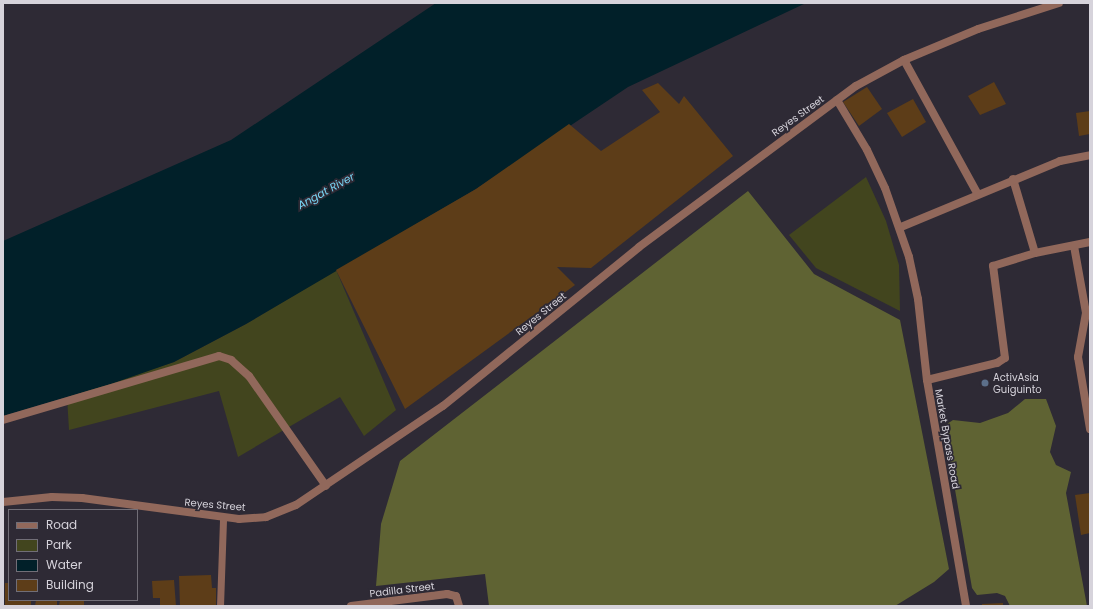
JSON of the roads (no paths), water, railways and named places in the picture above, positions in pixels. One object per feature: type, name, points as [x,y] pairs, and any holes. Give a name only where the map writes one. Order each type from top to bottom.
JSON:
[{"type":"street","name":"Reyes Street","points":[[3,502],[52,497],[82,498],[222,518],[266,517],[296,505],[443,406],[639,247],[856,86],[904,60],[978,29],[1058,3]]},
{"type":"street","points":[[904,60],[977,193]]},
{"type":"street","points":[[837,100],[867,150],[900,226],[918,299],[927,380]]},
{"type":"street","points":[[900,226],[977,193],[1060,161],[1090,155]]},
{"type":"street","points":[[1013,179],[1035,253]]},
{"type":"street","name":"Market Bypass Road","points":[[966,606],[927,380],[997,363],[1005,358],[993,266],[1035,253],[1090,242]]},
{"type":"street","points":[[1074,246],[1086,313],[1078,357],[1090,429]]},
{"type":"street","points":[[3,420],[219,356],[231,360],[248,376],[326,486]]},
{"type":"street","name":"Padilla Street","points":[[351,606],[447,594],[456,596],[459,606]]},
{"type":"lane","points":[[220,606],[222,518]]},
{"type":"water","name":"Angat River","points":[[436,3],[806,3],[628,87],[476,189],[246,324],[174,362],[111,384],[3,416],[3,241],[231,140]]},
{"type":"place","name":"ActivAsia Guiguinto","points":[[985,383]]}]
